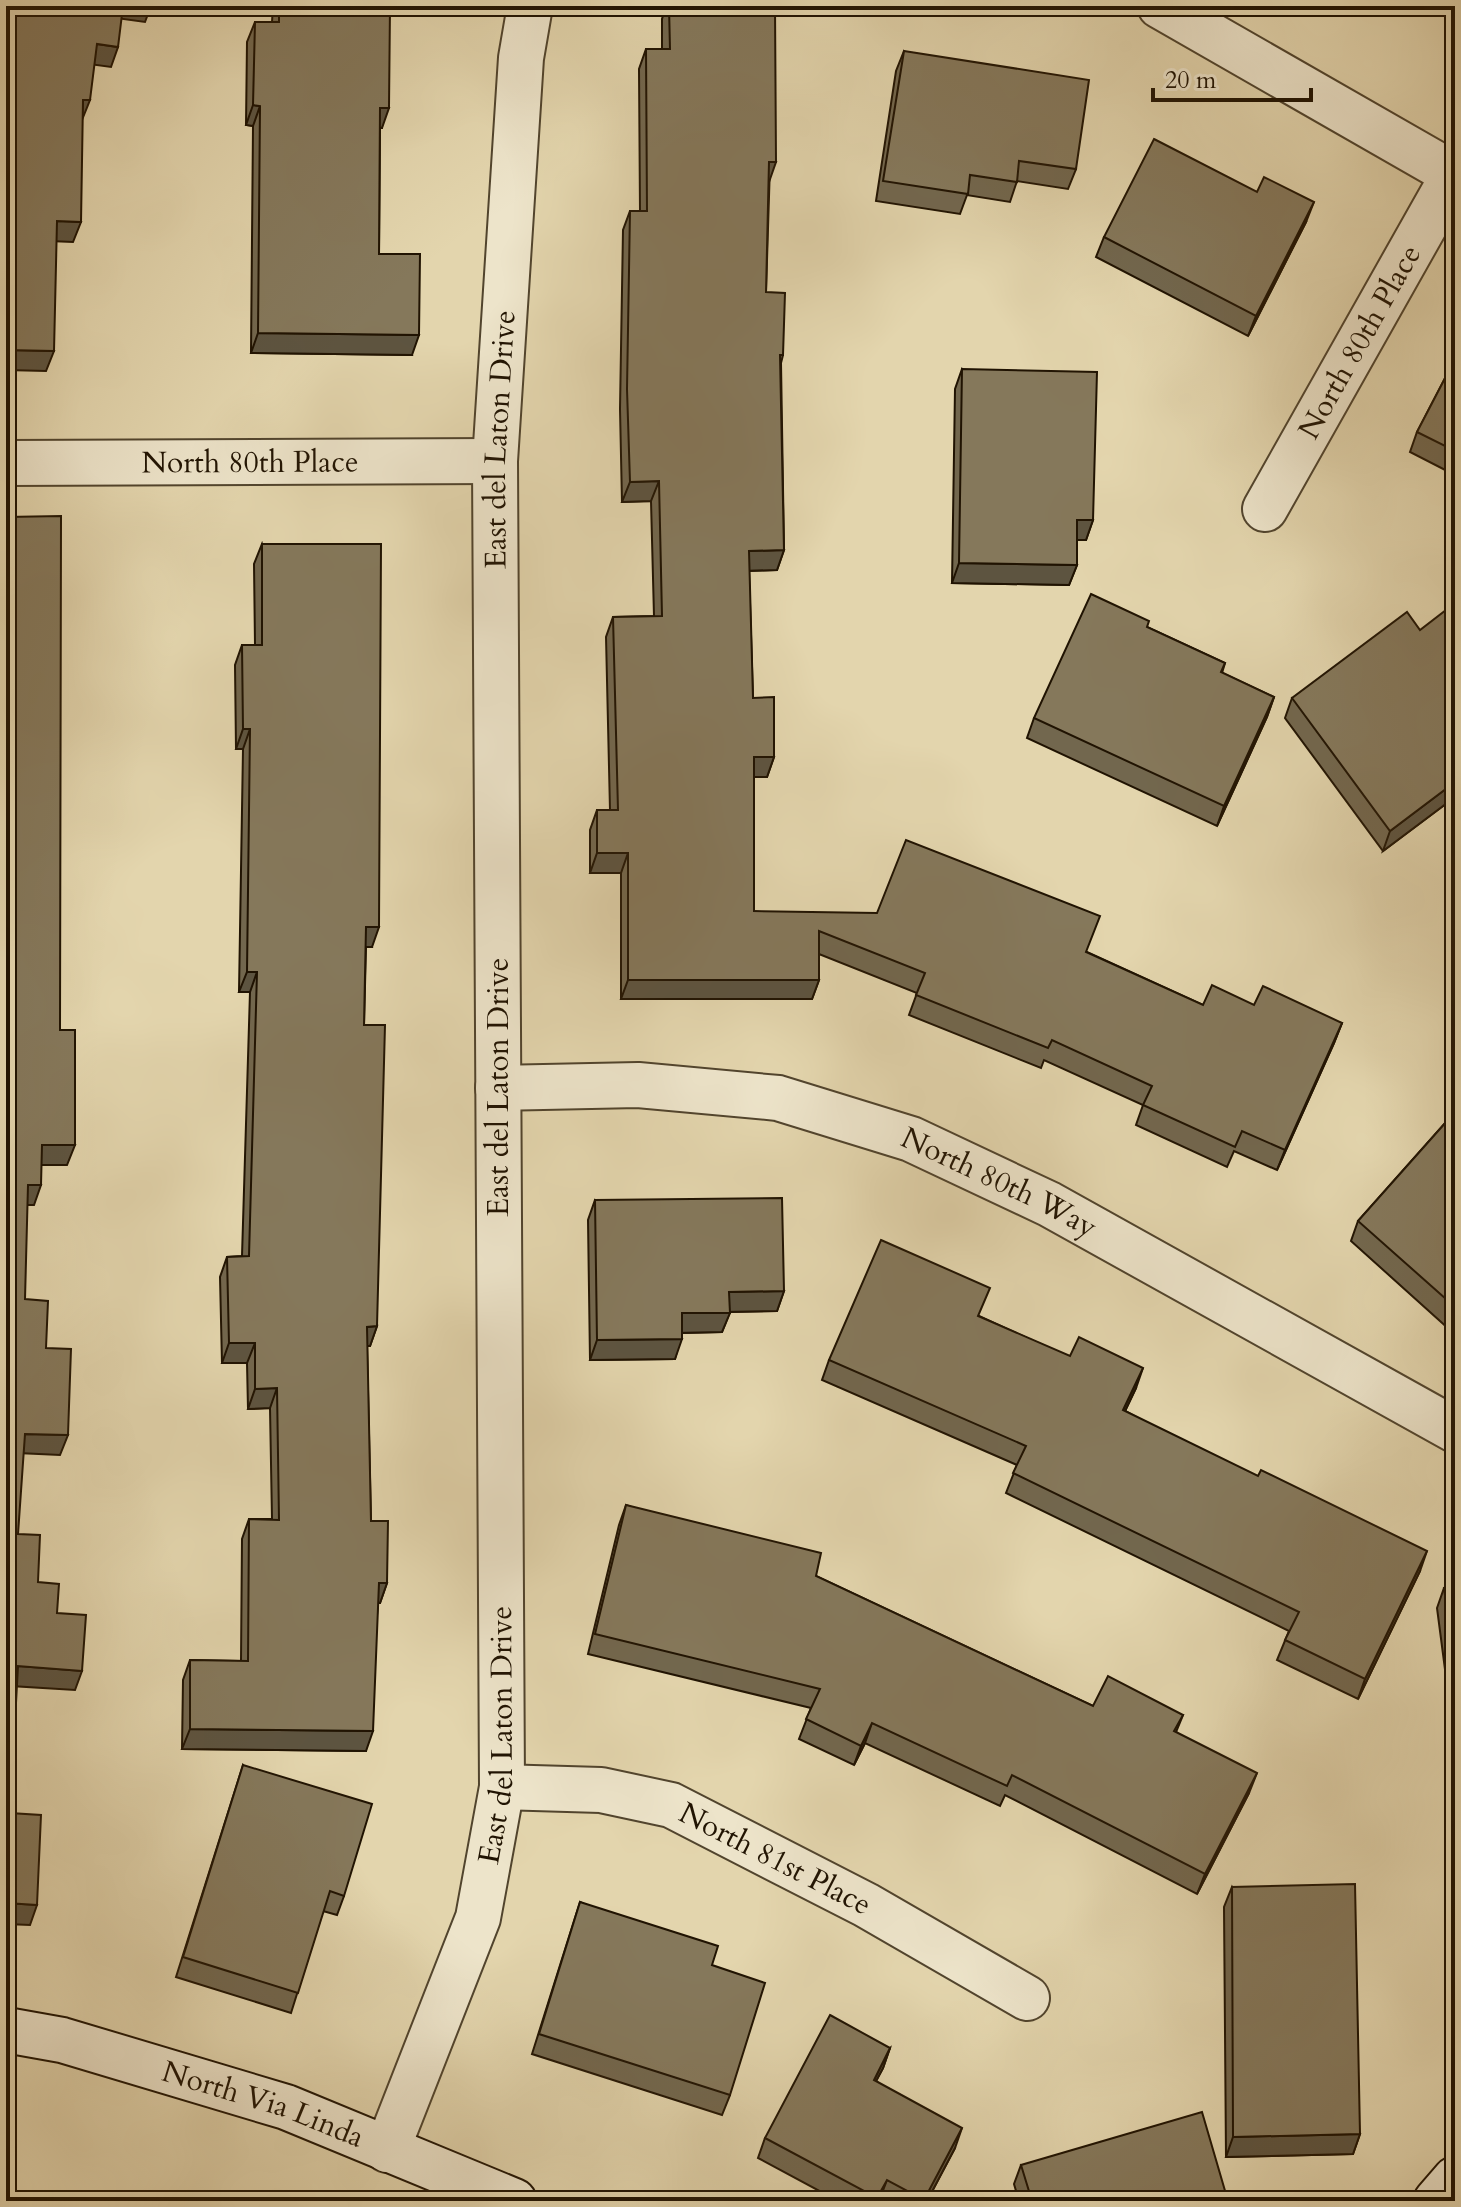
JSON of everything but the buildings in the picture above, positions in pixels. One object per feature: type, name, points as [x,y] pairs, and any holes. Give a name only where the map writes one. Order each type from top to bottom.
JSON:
[{"type":"street","name":"East del Laton Drive","points":[[387,2150],[478,1918],[502,1787],[495,461],[521,58],[530,6]]},
{"type":"street","name":"North 80th Place","points":[[1160,6],[1455,173],[1265,509]]},
{"type":"street","name":"North 80th Place","points":[[6,463],[495,461]]},
{"type":"street","name":"North 80th Way","points":[[498,1088],[638,1085],[778,1098],[911,1139],[1049,1204],[1455,1430]]},
{"type":"street","name":"North 81st Place","points":[[502,1787],[601,1790],[671,1805],[866,1905],[1027,1998]]},
{"type":"street","name":"North Via Linda","points":[[6,2030],[62,2040],[286,2107],[514,2201]]},
{"type":"street","points":[[1436,2201],[1455,2179]]}]
